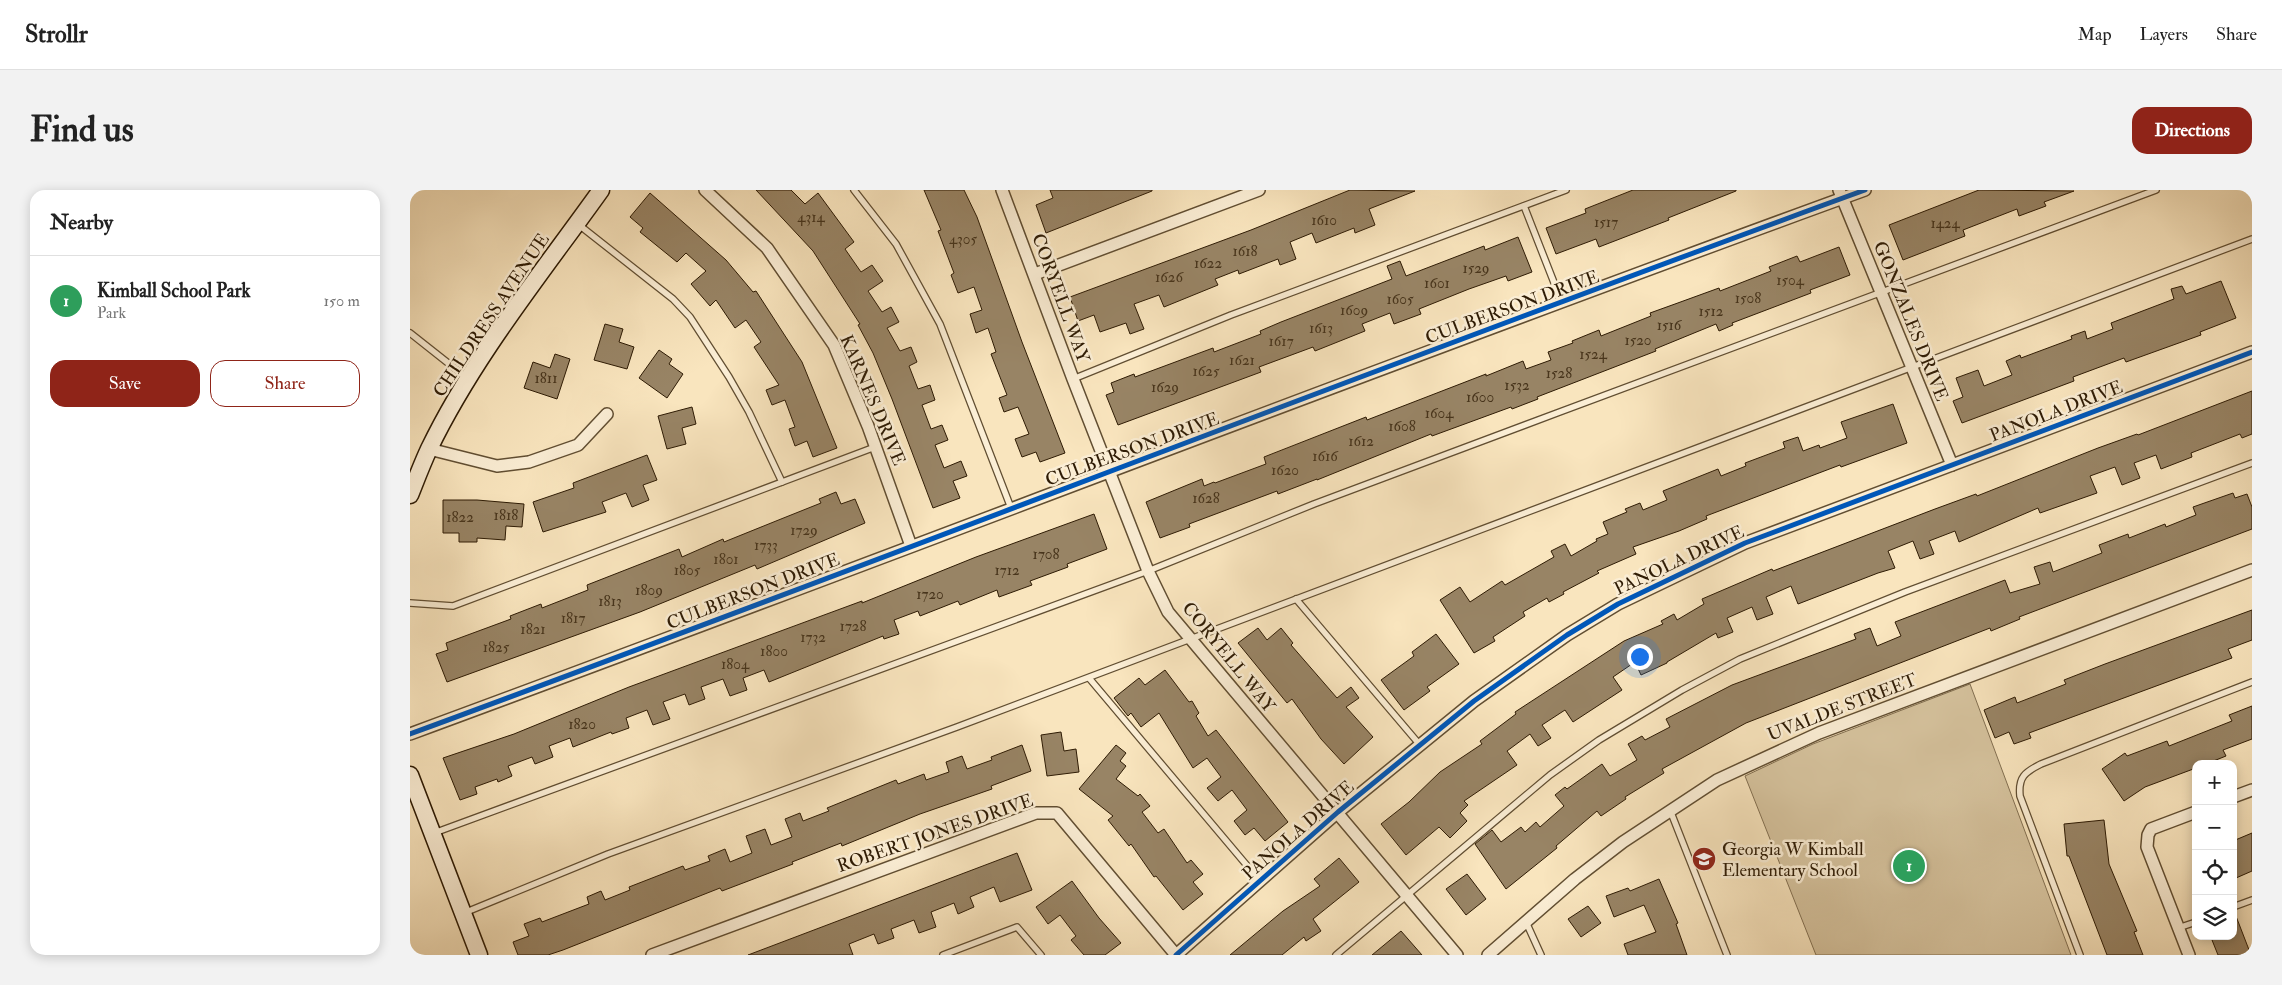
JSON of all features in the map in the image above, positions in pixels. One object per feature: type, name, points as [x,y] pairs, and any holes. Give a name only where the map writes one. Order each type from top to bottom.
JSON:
[{"type":"street","name":"CHILDRESS AVENUE","points":[[410,495],[429,449],[468,379],[525,294],[601,190]]},
{"type":"street","name":"KARNES DRIVE","points":[[705,190],[767,248],[834,345],[876,447],[911,546]]},
{"type":"street","name":"CORYELL WAY","points":[[1002,190],[1148,571],[1168,612],[1457,955]]},
{"type":"street","points":[[1035,274],[1259,190]]},
{"type":"street","name":"CULBERSON DRIVE","points":[[410,734],[671,638],[1011,508],[1562,303],[1840,194],[1865,190]]},
{"type":"street","name":"GONZALES DRIVE","points":[[1840,194],[1952,466]]},
{"type":"street","name":"PANOLA DRIVE","points":[[1176,955],[1338,812],[1420,745],[1497,684],[1567,634],[1618,604],[1745,543],[2252,352]]},
{"type":"street","points":[[429,449],[497,466],[529,462],[578,445],[607,414]]},
{"type":"street","name":"UVALDE STREET","points":[[1488,955],[1575,879],[1670,810],[1716,780],[1819,733],[2252,570]]},
{"type":"street","points":[[410,775],[414,792],[433,834],[479,955]]},
{"type":"street","points":[[2237,796],[2252,790]]},
{"type":"street","name":"ROBERT JONES DRIVE","points":[[652,955],[1036,813],[1057,813],[1176,955]]},
{"type":"street","points":[[2189,955],[2147,847],[2151,828],[2192,813]]},
{"type":"lane","points":[[854,190],[896,244],[940,324],[1011,508]]},
{"type":"lane","points":[[1073,379],[1231,315],[1566,190]]},
{"type":"lane","points":[[433,834],[1148,571],[1314,504],[1879,291],[2156,190]]},
{"type":"lane","points":[[1524,206],[1562,303]]},
{"type":"lane","points":[[577,223],[673,299],[690,318],[729,377],[749,412],[782,482]]},
{"type":"lane","points":[[463,914],[608,854],[1089,678],[1296,598],[2252,240]]},
{"type":"lane","points":[[410,333],[468,379]]},
{"type":"lane","points":[[410,602],[453,606],[876,447]]},
{"type":"lane","points":[[1336,955],[1557,770],[1599,740],[1682,690],[1740,659],[1905,592],[2252,463]]},
{"type":"lane","points":[[1296,598],[1420,745]]},
{"type":"lane","points":[[1089,678],[1260,881]]},
{"type":"lane","points":[[2080,955],[2020,796],[2019,782],[2022,777],[2026,771],[2041,764],[2252,682]]},
{"type":"lane","points":[[1670,810],[1727,955]]},
{"type":"lane","points":[[2237,906],[2252,900]]},
{"type":"lane","points":[[1526,922],[1541,955]]},
{"type":"lane","points":[[2178,928],[2192,923]]},
{"type":"lane","points":[[943,955],[1017,927],[1042,955]]},
{"type":"shaded area","points":[[1970,684],[2071,955],[1816,955],[1745,776],[1813,744]]},
{"type":"building","points":[[756,190],[791,190],[805,204],[818,193],[854,242],[845,249],[861,272],[872,265],[883,281],[868,291],[882,312],[891,307],[899,322],[887,328],[900,351],[911,347],[917,362],[909,366],[918,389],[930,385],[935,400],[922,405],[931,429],[942,425],[948,440],[935,445],[944,468],[961,461],[967,476],[953,481],[960,498],[933,508],[892,399],[873,353],[858,325],[860,324],[813,251]]},
{"type":"building","points":[[924,190],[964,190],[977,217],[1022,342],[1065,453],[1040,462],[1036,452],[1022,457],[1015,439],[1029,434],[1018,407],[1004,412],[999,398],[1007,395],[991,354],[996,352],[988,328],[976,333],[970,314],[982,310],[974,287],[958,293],[951,275],[954,273],[938,231],[941,230]]},
{"type":"building","points":[[1050,190],[1152,191],[1046,233],[1036,205],[1053,198]]},
{"type":"building","points":[[1350,190],[1415,191],[1369,209],[1375,225],[1355,233],[1354,228],[1316,243],[1312,233],[1290,242],[1296,259],[1280,265],[1278,259],[1239,274],[1238,270],[1215,279],[1218,285],[1164,307],[1159,295],[1134,304],[1144,329],[1130,334],[1126,323],[1100,332],[1094,315],[1078,321],[1070,297],[1251,230]]},
{"type":"building","points":[[1633,190],[1736,191],[1599,247],[1596,239],[1556,254],[1546,228],[1586,213],[1585,209]]},
{"type":"building","points":[[1979,190],[2074,191],[2044,202],[2046,206],[2019,216],[2017,209],[1963,230],[1965,236],[1903,260],[1889,225]]},
{"type":"building","points":[[650,193],[726,260],[753,292],[756,291],[802,362],[837,448],[813,457],[807,441],[795,446],[789,429],[795,427],[785,400],[772,405],[766,390],[779,385],[754,347],[761,342],[746,320],[735,328],[716,300],[710,306],[691,284],[706,271],[686,253],[677,262],[640,232],[643,228],[630,217]]},
{"type":"building","points":[[1518,237],[1532,272],[1508,281],[1506,276],[1469,289],[1419,309],[1421,314],[1394,324],[1390,313],[1362,324],[1365,331],[1315,351],[1313,347],[1259,367],[1261,372],[1118,425],[1106,395],[1114,392],[1111,383],[1134,374],[1135,377],[1213,348],[1214,352],[1261,334],[1260,331],[1281,322],[1392,279],[1387,266],[1400,261],[1406,276],[1484,246],[1485,250]]},
{"type":"building","points":[[1839,247],[1850,275],[1810,290],[1811,293],[1732,323],[1733,325],[1719,331],[1716,324],[1655,349],[1656,351],[1537,397],[1538,399],[1432,436],[1431,434],[1317,480],[1278,494],[1277,491],[1189,524],[1190,527],[1160,538],[1146,502],[1202,479],[1204,486],[1266,464],[1264,457],[1366,417],[1367,420],[1523,361],[1526,369],[1551,360],[1548,352],[1573,343],[1572,341],[1599,330],[1601,336],[1651,316],[1650,313],[1719,288],[1720,291],[1771,271],[1769,267],[1797,256],[1800,262]]},
{"type":"building","points":[[2221,281],[2236,318],[2200,332],[2201,335],[2126,362],[2124,358],[2073,377],[2074,381],[1962,423],[1953,401],[1963,397],[1956,378],[1978,370],[1984,386],[2012,375],[2006,361],[2020,355],[2021,358],[2072,339],[2071,336],[2085,331],[2087,339],[2113,329],[2111,323],[2174,299],[2171,289],[2182,286],[2186,294]]},
{"type":"building","points":[[605,324],[623,329],[619,342],[634,347],[627,369],[594,360]]},
{"type":"building","points":[[659,350],[672,359],[669,364],[683,374],[667,398],[639,378]]},
{"type":"building","points":[[555,354],[570,359],[557,399],[524,388],[533,362],[550,368]]},
{"type":"building","points":[[2252,391],[2252,434],[2242,438],[2240,434],[2191,453],[2192,457],[2161,469],[2156,455],[2134,463],[2140,478],[2122,485],[2115,467],[2090,476],[2097,493],[2040,513],[2038,508],[1959,542],[1955,531],[1929,541],[1934,554],[1920,559],[1913,541],[1888,551],[1895,568],[1798,604],[1791,586],[1766,597],[1773,614],[1757,620],[1752,607],[1727,618],[1733,632],[1718,638],[1716,633],[1667,663],[1641,675],[1635,662],[1613,677],[1622,690],[1573,722],[1565,710],[1542,725],[1551,738],[1538,746],[1530,734],[1507,751],[1517,765],[1464,801],[1468,805],[1460,813],[1467,821],[1450,838],[1439,827],[1406,855],[1381,824],[1409,802],[1440,772],[1482,744],[1480,741],[1516,714],[1515,712],[1624,641],[1663,624],[1661,621],[1674,614],[1677,620],[1704,604],[1702,599],[1772,569],[1773,571],[1976,494],[1977,496],[2098,448],[2138,435]]},
{"type":"building","points":[[1893,404],[1907,443],[1841,467],[1840,465],[1706,516],[1707,519],[1679,531],[1633,547],[1636,554],[1597,571],[1599,573],[1563,592],[1564,594],[1549,602],[1547,598],[1523,612],[1525,616],[1493,637],[1495,641],[1474,653],[1440,600],[1460,587],[1470,602],[1502,581],[1505,585],[1554,557],[1551,551],[1565,544],[1571,556],[1597,541],[1596,539],[1608,534],[1603,522],[1627,512],[1625,509],[1640,503],[1643,510],[1667,500],[1663,491],[1718,469],[1721,476],[1746,466],[1745,463],[1785,448],[1783,442],[1798,437],[1803,451],[1819,445],[1820,448],[1847,438],[1841,422]]},
{"type":"building","points":[[692,407],[696,424],[682,428],[686,444],[667,449],[658,416]]},
{"type":"building","points":[[647,455],[657,480],[643,485],[649,500],[632,507],[626,493],[602,502],[606,512],[543,532],[533,502],[574,488],[573,483]]},
{"type":"building","points":[[836,492],[841,504],[855,499],[865,523],[757,569],[755,565],[640,612],[447,682],[436,654],[448,650],[446,643],[511,619],[510,616],[541,604],[542,608],[588,590],[587,585],[679,549],[682,557],[723,539],[724,542],[821,503],[819,499]]},
{"type":"building","points":[[2233,493],[2235,498],[2247,494],[2252,507],[2252,529],[2019,617],[2020,619],[1991,631],[1990,628],[1746,723],[1662,769],[1664,773],[1625,797],[1626,799],[1601,816],[1597,811],[1556,846],[1557,848],[1506,889],[1475,844],[1492,830],[1501,842],[1521,827],[1525,832],[1536,822],[1540,827],[1564,806],[1555,795],[1565,787],[1567,789],[1602,764],[1610,776],[1637,760],[1628,744],[1642,736],[1645,740],[1670,727],[1666,719],[1732,685],[1856,639],[1854,634],[1870,628],[1877,646],[1901,636],[1895,622],[2005,580],[2010,593],[2040,584],[2034,567],[2050,562],[2053,572],[2102,553],[2099,545],[2128,534],[2129,538],[2165,524],[2166,527],[2196,515],[2193,507]]},
{"type":"building","points":[[443,500],[477,500],[524,504],[522,527],[506,526],[505,540],[477,538],[477,542],[459,542],[459,533],[443,533]]},
{"type":"building","points":[[1094,514],[1107,549],[1067,564],[1068,567],[1030,581],[1032,585],[999,597],[997,590],[960,605],[958,601],[920,616],[918,611],[894,620],[899,634],[884,639],[883,636],[769,682],[764,670],[743,678],[747,690],[730,696],[723,679],[701,687],[705,699],[689,705],[685,694],[663,702],[670,719],[653,725],[647,710],[626,718],[629,728],[612,734],[611,732],[573,747],[570,738],[549,746],[553,757],[535,764],[532,757],[508,766],[512,776],[498,782],[497,779],[475,787],[477,794],[460,800],[443,758],[514,734],[629,687],[862,601],[862,603],[976,557]]},
{"type":"building","points":[[2252,610],[2252,640],[2228,649],[2232,658],[2029,733],[2031,738],[2014,744],[2009,732],[1995,738],[1984,710],[2015,697],[2017,703],[2066,684],[2064,680]]},
{"type":"building","points":[[1258,628],[1267,640],[1281,628],[1293,643],[1291,645],[1337,698],[1351,687],[1359,698],[1346,707],[1373,737],[1344,764],[1321,739],[1292,699],[1287,703],[1238,643]]},
{"type":"building","points":[[1436,634],[1459,664],[1427,687],[1430,691],[1404,710],[1381,680],[1414,656],[1412,652]]},
{"type":"building","points":[[1165,670],[1189,702],[1192,701],[1199,713],[1196,716],[1208,736],[1216,730],[1288,822],[1265,841],[1254,828],[1245,835],[1234,821],[1247,810],[1232,790],[1218,801],[1207,788],[1221,777],[1207,758],[1193,768],[1159,713],[1141,727],[1131,713],[1128,716],[1114,698],[1139,678],[1145,685]]},
{"type":"building","points":[[2252,706],[2252,739],[2223,750],[2226,756],[2216,760],[2192,760],[2192,769],[2145,787],[2124,801],[2102,769],[2125,753],[2127,756],[2167,741],[2169,746],[2232,721],[2229,715]]},
{"type":"building","points":[[1061,732],[1064,751],[1076,749],[1079,772],[1047,776],[1041,735]]},
{"type":"building","points":[[1022,745],[1031,771],[991,786],[992,789],[920,814],[842,846],[841,843],[792,862],[793,864],[722,891],[720,888],[563,950],[548,955],[518,955],[513,942],[529,936],[524,924],[540,918],[542,922],[589,904],[587,897],[601,891],[605,900],[630,890],[629,887],[683,866],[685,870],[710,861],[708,856],[725,849],[730,862],[752,853],[746,836],[765,829],[771,845],[792,837],[785,819],[800,813],[803,821],[829,811],[827,808],[896,780],[898,784],[924,774],[926,780],[949,772],[946,762],[962,756],[967,769],[992,760],[991,757]]},
{"type":"building","points":[[1116,745],[1126,753],[1120,761],[1126,766],[1116,779],[1138,796],[1140,794],[1150,806],[1142,812],[1158,833],[1164,829],[1187,863],[1191,860],[1203,874],[1193,882],[1203,894],[1183,910],[1156,876],[1154,877],[1131,844],[1129,846],[1108,820],[1113,816],[1079,789]]},
{"type":"building","points":[[2104,820],[2109,864],[2137,931],[2134,932],[2143,955],[2107,955],[2069,856],[2067,856],[2064,824]]},
{"type":"building","points":[[2252,833],[2252,871],[2237,878],[2237,850],[2237,839]]},
{"type":"building","points":[[1017,853],[1032,890],[1000,902],[994,887],[970,897],[974,907],[958,914],[954,903],[931,912],[936,927],[919,933],[914,920],[891,929],[894,938],[878,944],[874,934],[849,944],[853,955],[748,955]]},
{"type":"building","points":[[1339,858],[1359,882],[1313,919],[1321,931],[1306,941],[1304,937],[1282,955],[1230,955],[1283,911],[1320,886],[1314,879]]},
{"type":"building","points":[[1467,874],[1486,899],[1466,915],[1446,889]]},
{"type":"building","points":[[1659,879],[1678,923],[1676,924],[1687,955],[1628,955],[1624,944],[1656,932],[1644,905],[1614,917],[1606,896],[1628,888],[1630,891]]},
{"type":"building","points":[[1072,881],[1099,918],[1121,943],[1105,955],[1084,955],[1071,940],[1076,936],[1060,915],[1048,924],[1036,907]]},
{"type":"building","points":[[1588,906],[1601,923],[1581,937],[1568,919]]},
{"type":"building","points":[[2237,919],[2251,955],[2218,955],[2212,940],[2237,940]]},
{"type":"building","points":[[1401,931],[1422,955],[1372,955]]},
{"type":"cycle path","points":[[410,734],[1501,324],[1865,190]]},
{"type":"cycle path","points":[[1176,955],[1338,812],[1474,701],[1567,635],[1618,604],[1745,543],[2252,352]]},
{"type":"place","name":"Georgia W Kimball Elementary School","points":[[1704,859]]},
{"type":"place","name":"Kimball School Park","points":[[1909,866]]}]
